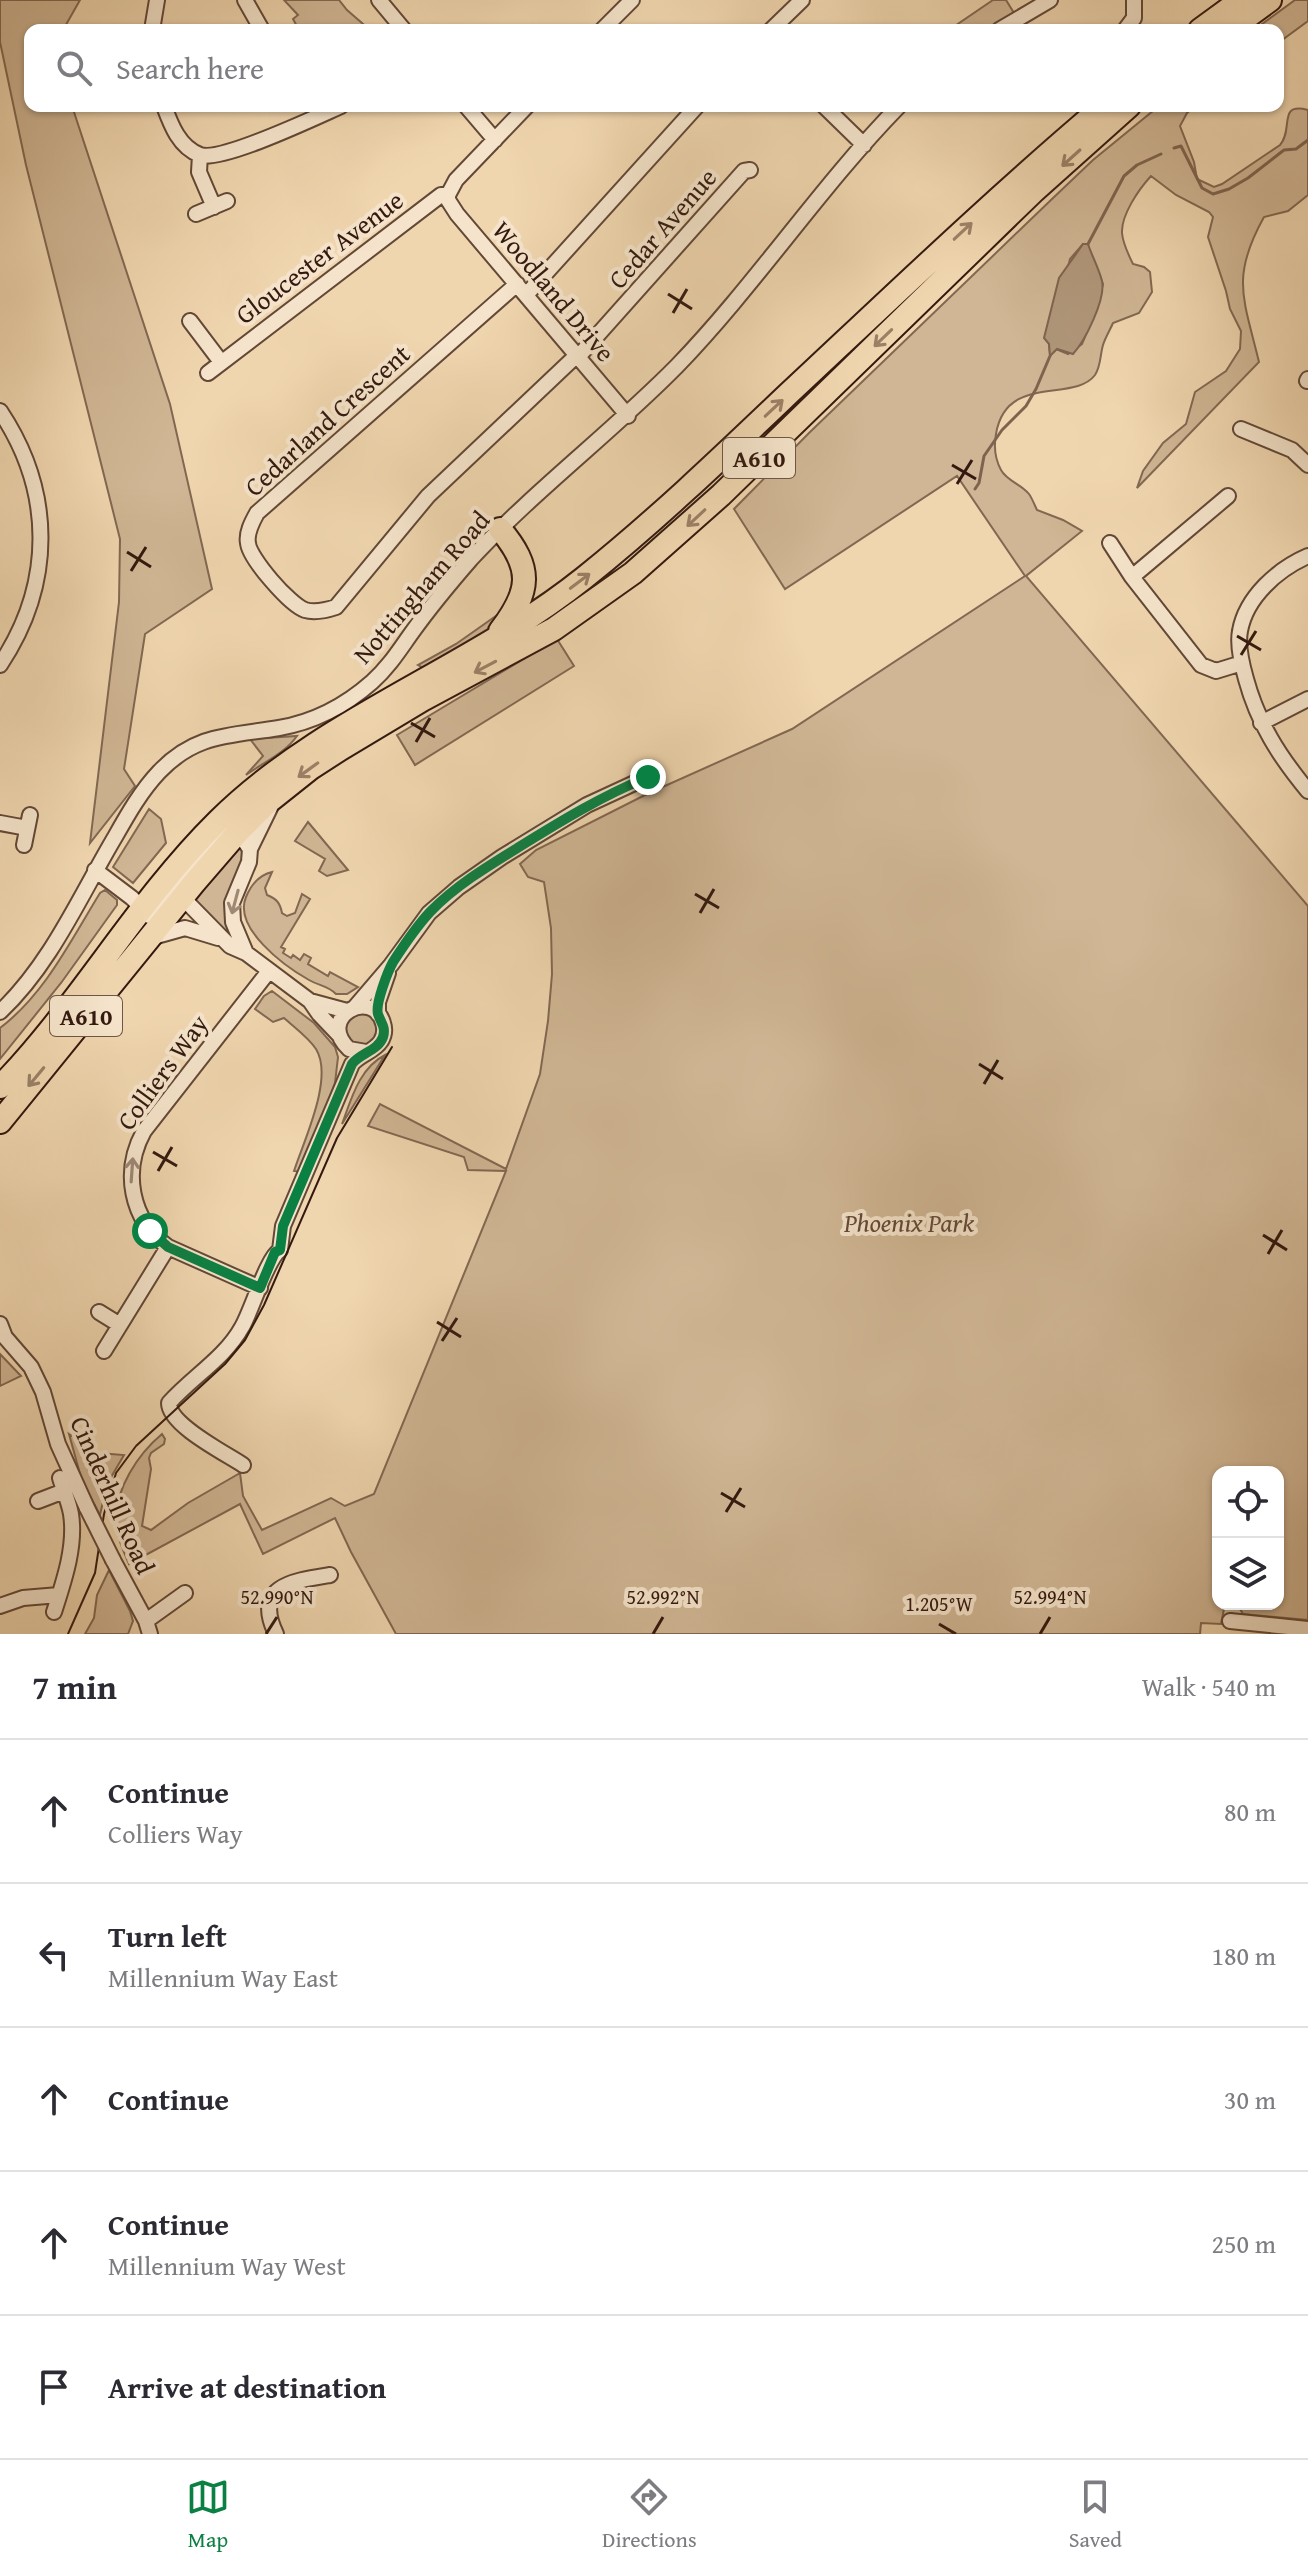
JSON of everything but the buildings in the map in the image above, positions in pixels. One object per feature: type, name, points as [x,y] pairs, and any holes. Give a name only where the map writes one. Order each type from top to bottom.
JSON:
[{"type":"highway","points":[[1208,24],[1241,0]]},
{"type":"highway","points":[[1237,24],[1270,0]]},
{"type":"highway","name":"A610","points":[[0,1122],[150,923],[217,822],[244,797],[296,757],[369,711],[492,641],[581,581],[658,516],[1027,171],[1097,112]]},
{"type":"highway","name":"A610","points":[[175,887],[244,841],[276,795],[311,768],[422,700],[554,629],[633,573],[721,495],[1034,191],[1122,112]]},
{"type":"highway","points":[[492,641],[517,608],[525,584],[522,560],[500,529]]},
{"type":"highway","points":[[525,584],[535,594],[553,600]]},
{"type":"highway","name":"A610","points":[[0,1087],[44,1039],[71,1003],[150,923]]},
{"type":"street","points":[[153,24],[157,0]]},
{"type":"street","points":[[245,0],[259,24]]},
{"type":"street","points":[[379,0],[399,24]]},
{"type":"street","points":[[608,24],[632,0]]},
{"type":"street","points":[[777,24],[802,0]]},
{"type":"street","points":[[1009,24],[1050,0]]},
{"type":"street","points":[[1130,24],[1134,18],[1134,0]]},
{"type":"street","points":[[166,112],[175,133],[190,149],[208,156],[222,154],[308,113]]},
{"type":"street","points":[[471,112],[495,140]]},
{"type":"street","points":[[448,195],[456,180],[521,112]]},
{"type":"street","points":[[521,290],[691,112]]},
{"type":"street","points":[[830,112],[864,145]]},
{"type":"street","name":"Nottingham Road","points":[[0,1012],[27,984],[54,944],[140,793],[174,758],[212,738],[279,728],[312,719],[356,695],[392,662],[429,610],[500,529],[628,416],[712,326],[894,112]]},
{"type":"street","points":[[196,214],[221,204],[199,172],[200,155]]},
{"type":"street","name":"Cedar Avenue","points":[[577,356],[744,171],[750,170]]},
{"type":"street","name":"Gloucester Avenue","points":[[208,373],[441,195],[448,195]]},
{"type":"street","name":"Woodland Drive","points":[[448,195],[457,214],[628,416]]},
{"type":"street","name":"Cedarland Crescent","points":[[521,290],[257,513],[247,545],[253,558],[304,610],[336,607],[428,496],[577,356]]},
{"type":"street","points":[[190,321],[221,362]]},
{"type":"street","points":[[0,411],[27,461],[37,499],[41,538],[33,596],[19,633],[0,665]]},
{"type":"street","points":[[1241,429],[1292,450],[1308,465]]},
{"type":"street","points":[[1132,577],[1228,496]]},
{"type":"street","points":[[1110,543],[1132,577],[1201,665],[1216,671],[1242,663]]},
{"type":"street","points":[[1308,556],[1262,588],[1239,632],[1242,663],[1261,723],[1282,759],[1308,791]]},
{"type":"street","points":[[1261,723],[1308,699]]},
{"type":"street","points":[[339,1035],[339,1022],[391,965],[429,913],[459,887],[587,805],[654,774]]},
{"type":"street","points":[[0,823],[28,821],[24,845]]},
{"type":"street","points":[[244,841],[249,862],[232,909],[233,922],[246,953]]},
{"type":"street","points":[[95,870],[150,923],[185,928],[222,939]]},
{"type":"street","points":[[175,887],[230,946],[246,953],[310,1001],[349,1049],[366,1052]]},
{"type":"street","points":[[243,1465],[182,1425],[171,1413],[169,1403],[231,1345],[242,1329],[275,1252],[280,1250],[283,1226],[352,1064],[377,1046],[384,1034],[378,1002],[391,965]]},
{"type":"street","name":"Colliers Way","points":[[260,1288],[168,1247],[150,1231],[135,1201],[131,1185],[137,1144],[153,1119],[269,971]]},
{"type":"street","points":[[310,1001],[351,1009],[368,1007],[378,1014]]},
{"type":"street","points":[[104,1351],[168,1247]]},
{"type":"street","points":[[99,1312],[120,1325]]},
{"type":"street","name":"Cinderhill Road","points":[[2,1332],[31,1367],[49,1410],[58,1444],[148,1630]]},
{"type":"street","points":[[38,1501],[62,1484],[71,1510],[71,1540],[54,1612]]},
{"type":"street","points":[[276,1634],[268,1618],[267,1607],[275,1592],[294,1582],[330,1575]]},
{"type":"street","points":[[148,1630],[185,1593]]},
{"type":"street","points":[[0,1606],[23,1598],[59,1595]]},
{"type":"street","points":[[1230,1623],[1308,1629]]},
{"type":"green space","points":[[0,0],[80,0],[66,24],[24,24],[24,112],[74,112],[170,404],[212,589],[145,634],[124,769],[135,786],[90,843],[119,602],[120,539],[26,165],[0,42]]},
{"type":"green space","points":[[284,0],[339,0],[363,24],[296,24],[293,19],[298,15]]},
{"type":"green space","points":[[993,0],[1006,0],[1014,13],[997,24],[958,24]]},
{"type":"green space","points":[[1295,0],[1308,0],[1308,21],[1284,39],[1284,24],[1262,24]]},
{"type":"green space","name":"Phoenix Park","points":[[1298,109],[1308,110],[1308,195],[1288,211],[1264,217],[1247,257],[1243,289],[1259,362],[1137,488],[1143,471],[1163,443],[1186,424],[1195,392],[1226,371],[1240,349],[1241,331],[1230,309],[1208,237],[1213,217],[1151,176],[1128,210],[1122,233],[1133,264],[1150,272],[1152,292],[1139,313],[1113,323],[1095,375],[1085,383],[1026,396],[1013,403],[1002,415],[995,443],[1001,470],[1029,494],[1037,510],[1082,531],[1026,576],[1308,906],[1308,1620],[1243,1614],[1241,1610],[1284,1610],[1284,1466],[1212,1466],[1212,1610],[1224,1610],[1221,1624],[1201,1623],[1200,1634],[396,1634],[335,1518],[263,1554],[240,1504],[129,1564],[116,1521],[119,1497],[137,1462],[162,1434],[164,1444],[149,1458],[151,1469],[142,1526],[151,1530],[188,1503],[240,1473],[243,1496],[262,1530],[331,1498],[345,1506],[374,1494],[506,1171],[468,1170],[464,1157],[368,1126],[380,1104],[506,1169],[540,1074],[552,974],[551,928],[544,882],[528,877],[520,864],[536,850],[647,794],[792,729],[1025,576],[957,476],[785,589],[734,509],[1093,160],[1152,112],[1188,112],[1180,126],[1197,179],[1214,187],[1280,145],[1289,113]],"holes":[[[1083,244],[1087,244],[1103,284],[1082,344],[1068,354],[1056,349],[1050,355],[1049,344],[1070,259]]]},
{"type":"green space","points":[[510,606],[500,623],[425,669],[418,665],[456,644]]},
{"type":"green space","points":[[557,639],[574,666],[415,765],[397,735]]},
{"type":"green space","points":[[297,736],[280,753],[246,775],[263,756],[250,739]]},
{"type":"green space","points":[[149,809],[161,819],[166,843],[133,883],[113,867]]},
{"type":"green space","points":[[308,822],[348,870],[327,876],[319,871],[325,859],[295,841]]},
{"type":"green space","points":[[236,844],[241,847],[244,862],[225,906],[231,940],[191,898]]},
{"type":"green space","points":[[272,872],[265,888],[267,895],[279,904],[282,913],[287,916],[295,913],[302,894],[310,899],[281,947],[285,949],[283,953],[300,960],[304,954],[311,958],[308,964],[328,976],[330,972],[358,987],[347,994],[336,994],[309,980],[275,956],[254,933],[244,909],[246,897],[256,881]]},
{"type":"green space","points":[[105,890],[117,900],[117,905],[61,983],[0,1059],[0,1028],[44,983],[100,893]]},
{"type":"green space","points":[[272,991],[314,1023],[335,1047],[338,1057],[335,1083],[302,1172],[294,1171],[316,1109],[322,1076],[321,1061],[313,1045],[284,1018],[273,1022],[255,1009]]},
{"type":"green space","points":[[362,1013],[374,1017],[378,1029],[374,1041],[362,1045],[350,1041],[346,1029],[350,1017]]},
{"type":"green space","points":[[385,1055],[342,1124],[362,1076]]},
{"type":"green space","points":[[0,1354],[21,1376],[0,1386]]},
{"type":"green space","points":[[69,1434],[98,1453],[124,1455],[107,1484],[100,1515],[82,1481]]},
{"type":"green space","points":[[109,1570],[133,1621],[128,1634],[85,1634],[94,1618],[97,1595]]},
{"type":"shaded area","points":[[1083,244],[1088,244],[1101,276],[1098,309],[1073,354],[1057,349],[1050,356],[1049,344],[1044,338],[1059,278]]},
{"type":"waterway","points":[[1174,148],[1181,146],[1202,188],[1213,194],[1229,189],[1284,150],[1296,149],[1308,140]]},
{"type":"waterway","points":[[1088,244],[1124,176],[1137,165],[1161,154]]},
{"type":"waterway","points":[[975,489],[984,456],[1002,430],[1026,406],[1050,356]]},
{"type":"tram line","points":[[68,1634],[95,1573],[104,1514],[116,1473],[136,1446],[225,1364],[245,1340],[264,1305],[337,1138],[392,1047]]},
{"type":"route","points":[[150,1231],[168,1247],[260,1288],[275,1252],[280,1250],[283,1226],[352,1064],[377,1046],[384,1034],[378,1002],[391,965],[415,931],[439,904],[502,857],[607,794],[648,777]]}]
